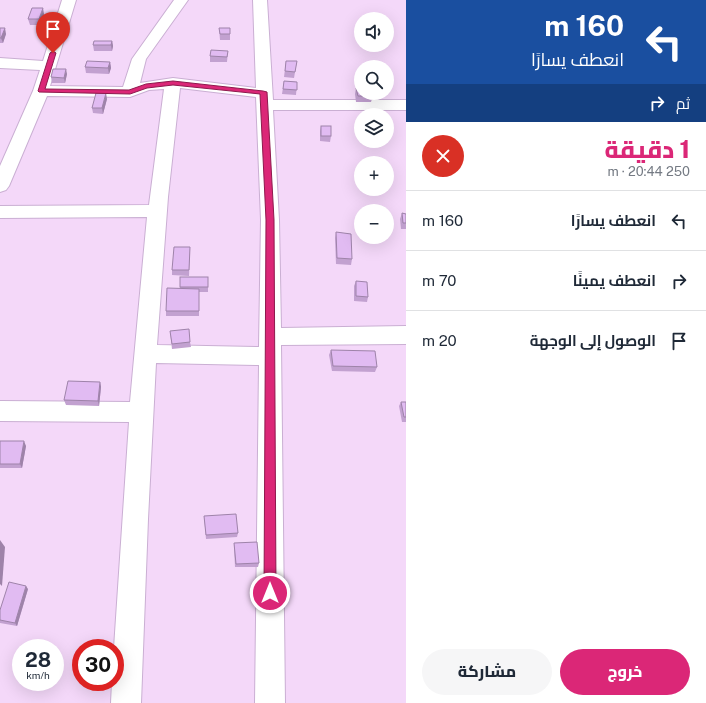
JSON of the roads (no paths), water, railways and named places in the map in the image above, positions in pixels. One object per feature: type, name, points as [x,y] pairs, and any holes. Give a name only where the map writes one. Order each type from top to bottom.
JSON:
[{"type":"street","points":[[0,186],[41,91],[70,0]]},
{"type":"street","points":[[130,92],[139,60],[181,0]]},
{"type":"street","points":[[260,0],[270,220],[270,703]]},
{"type":"street","points":[[0,63],[49,66]]},
{"type":"street","points":[[41,91],[130,92],[146,86],[173,83],[264,99],[406,105]]},
{"type":"street","points":[[126,703],[135,503],[146,354],[157,211],[173,83]]},
{"type":"street","points":[[0,212],[157,211]]},
{"type":"street","points":[[146,354],[270,347],[406,334]]},
{"type":"street","points":[[0,412],[142,412]]}]
